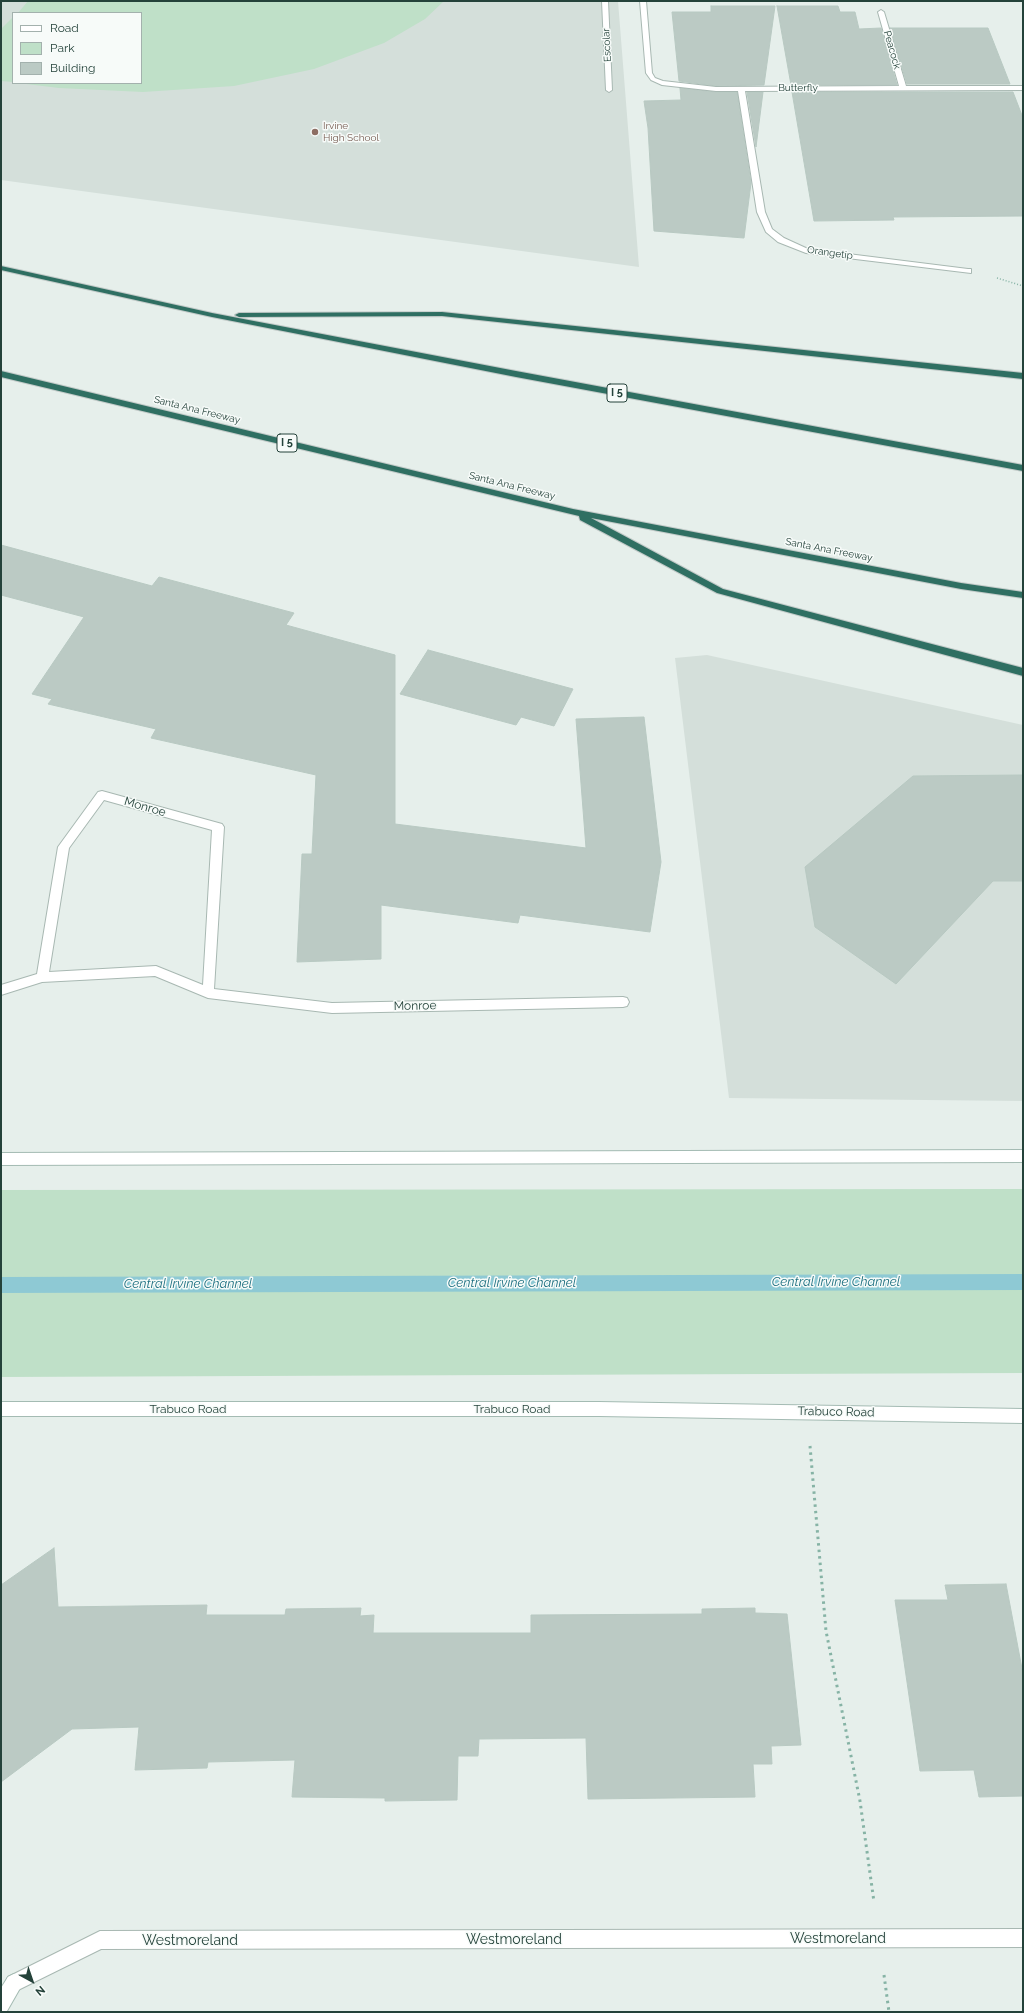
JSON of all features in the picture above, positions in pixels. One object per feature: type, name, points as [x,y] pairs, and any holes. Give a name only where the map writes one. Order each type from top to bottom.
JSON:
[{"type":"highway","name":"I 5","points":[[1,268],[212,316],[524,376],[1023,468]]},
{"type":"highway","points":[[212,316],[442,314],[1023,376]]},
{"type":"highway","name":"Santa Ana Freeway","points":[[1,374],[573,512],[961,586],[1023,596]]},
{"type":"highway","points":[[573,512],[720,592],[1023,672]]},
{"type":"street","name":"Escolar","points":[[605,1],[609,90]]},
{"type":"street","name":"Butterfly","points":[[643,1],[649,73],[653,79],[662,83],[693,88],[741,89],[1023,88]]},
{"type":"street","name":"Peacock","points":[[881,12],[903,88]]},
{"type":"street","name":"Orangetip","points":[[741,89],[761,212],[769,230],[781,240],[806,251],[968,271]]},
{"type":"street","name":"Monroe","points":[[42,977],[64,847],[102,795],[218,827],[208,993]]},
{"type":"street","name":"Monroe","points":[[1,990],[42,977],[156,971],[208,993],[332,1008],[623,1002]]},
{"type":"street","points":[[1,1159],[1023,1156]]},
{"type":"street","name":"Trabuco Road","points":[[1,1409],[599,1409],[1023,1416]]},
{"type":"street","name":"Westmoreland","points":[[1,2005],[14,1983],[100,1940],[201,1941],[1023,1938]]},
{"type":"path","points":[[807,1412],[826,1631],[860,1801],[889,2012]]},
{"type":"shaded area","name":"Irvine High School","points":[[1,1],[618,1],[639,267],[1,180]]},
{"type":"shaded area","points":[[707,655],[1023,725],[1023,1101],[729,1098],[675,658]]},
{"type":"green space","points":[[28,1],[444,1],[425,19],[384,43],[314,69],[234,86],[143,92],[59,88],[26,84],[142,84],[142,12],[19,12]]},
{"type":"green space","points":[[12,18],[12,82],[1,81],[1,29]]},
{"type":"green space","points":[[1023,1189],[1023,1373],[1,1377],[1,1190]]},
{"type":"building","points":[[711,6],[775,6],[764,85],[716,86],[679,81],[672,12],[711,12]]},
{"type":"building","points":[[777,6],[838,6],[840,12],[855,12],[859,29],[881,28],[897,85],[791,85]]},
{"type":"building","points":[[890,28],[988,28],[1010,84],[907,84]]},
{"type":"building","points":[[680,88],[716,92],[737,92],[751,183],[744,238],[654,231],[648,128],[644,101],[681,100]]},
{"type":"building","points":[[747,92],[763,92],[756,147]]},
{"type":"building","points":[[792,92],[1013,92],[1023,118],[1023,216],[893,217],[894,220],[814,221]]},
{"type":"building","points":[[1,545],[152,586],[159,577],[294,613],[286,625],[395,655],[395,824],[586,848],[576,719],[644,717],[661,862],[650,932],[520,915],[518,923],[381,905],[381,959],[297,962],[302,854],[312,854],[316,775],[151,738],[156,729],[48,704],[52,699],[32,694],[84,617],[1,595]]},
{"type":"building","points":[[428,650],[573,689],[554,726],[521,717],[516,725],[400,694]]},
{"type":"building","points":[[1023,775],[1023,881],[993,881],[896,984],[815,927],[805,867],[913,776]]},
{"type":"building","points":[[54,1548],[58,1607],[207,1605],[206,1615],[285,1615],[286,1609],[361,1608],[360,1616],[374,1615],[373,1633],[531,1633],[531,1615],[702,1614],[702,1609],[755,1608],[755,1613],[787,1614],[801,1745],[771,1746],[772,1764],[753,1764],[755,1797],[588,1799],[586,1738],[479,1739],[478,1756],[458,1756],[457,1800],[385,1801],[385,1798],[292,1797],[295,1760],[208,1762],[207,1768],[135,1770],[139,1727],[72,1729],[1,1782],[1,1585]]},
{"type":"building","points":[[1006,1584],[1023,1674],[1023,1796],[979,1797],[974,1770],[920,1771],[895,1600],[948,1600],[945,1585]]},
{"type":"waterway","name":"Central Irvine Channel","points":[[1,1285],[1023,1282]]},
{"type":"place","name":"Irvine High School","points":[[315,132]]}]
